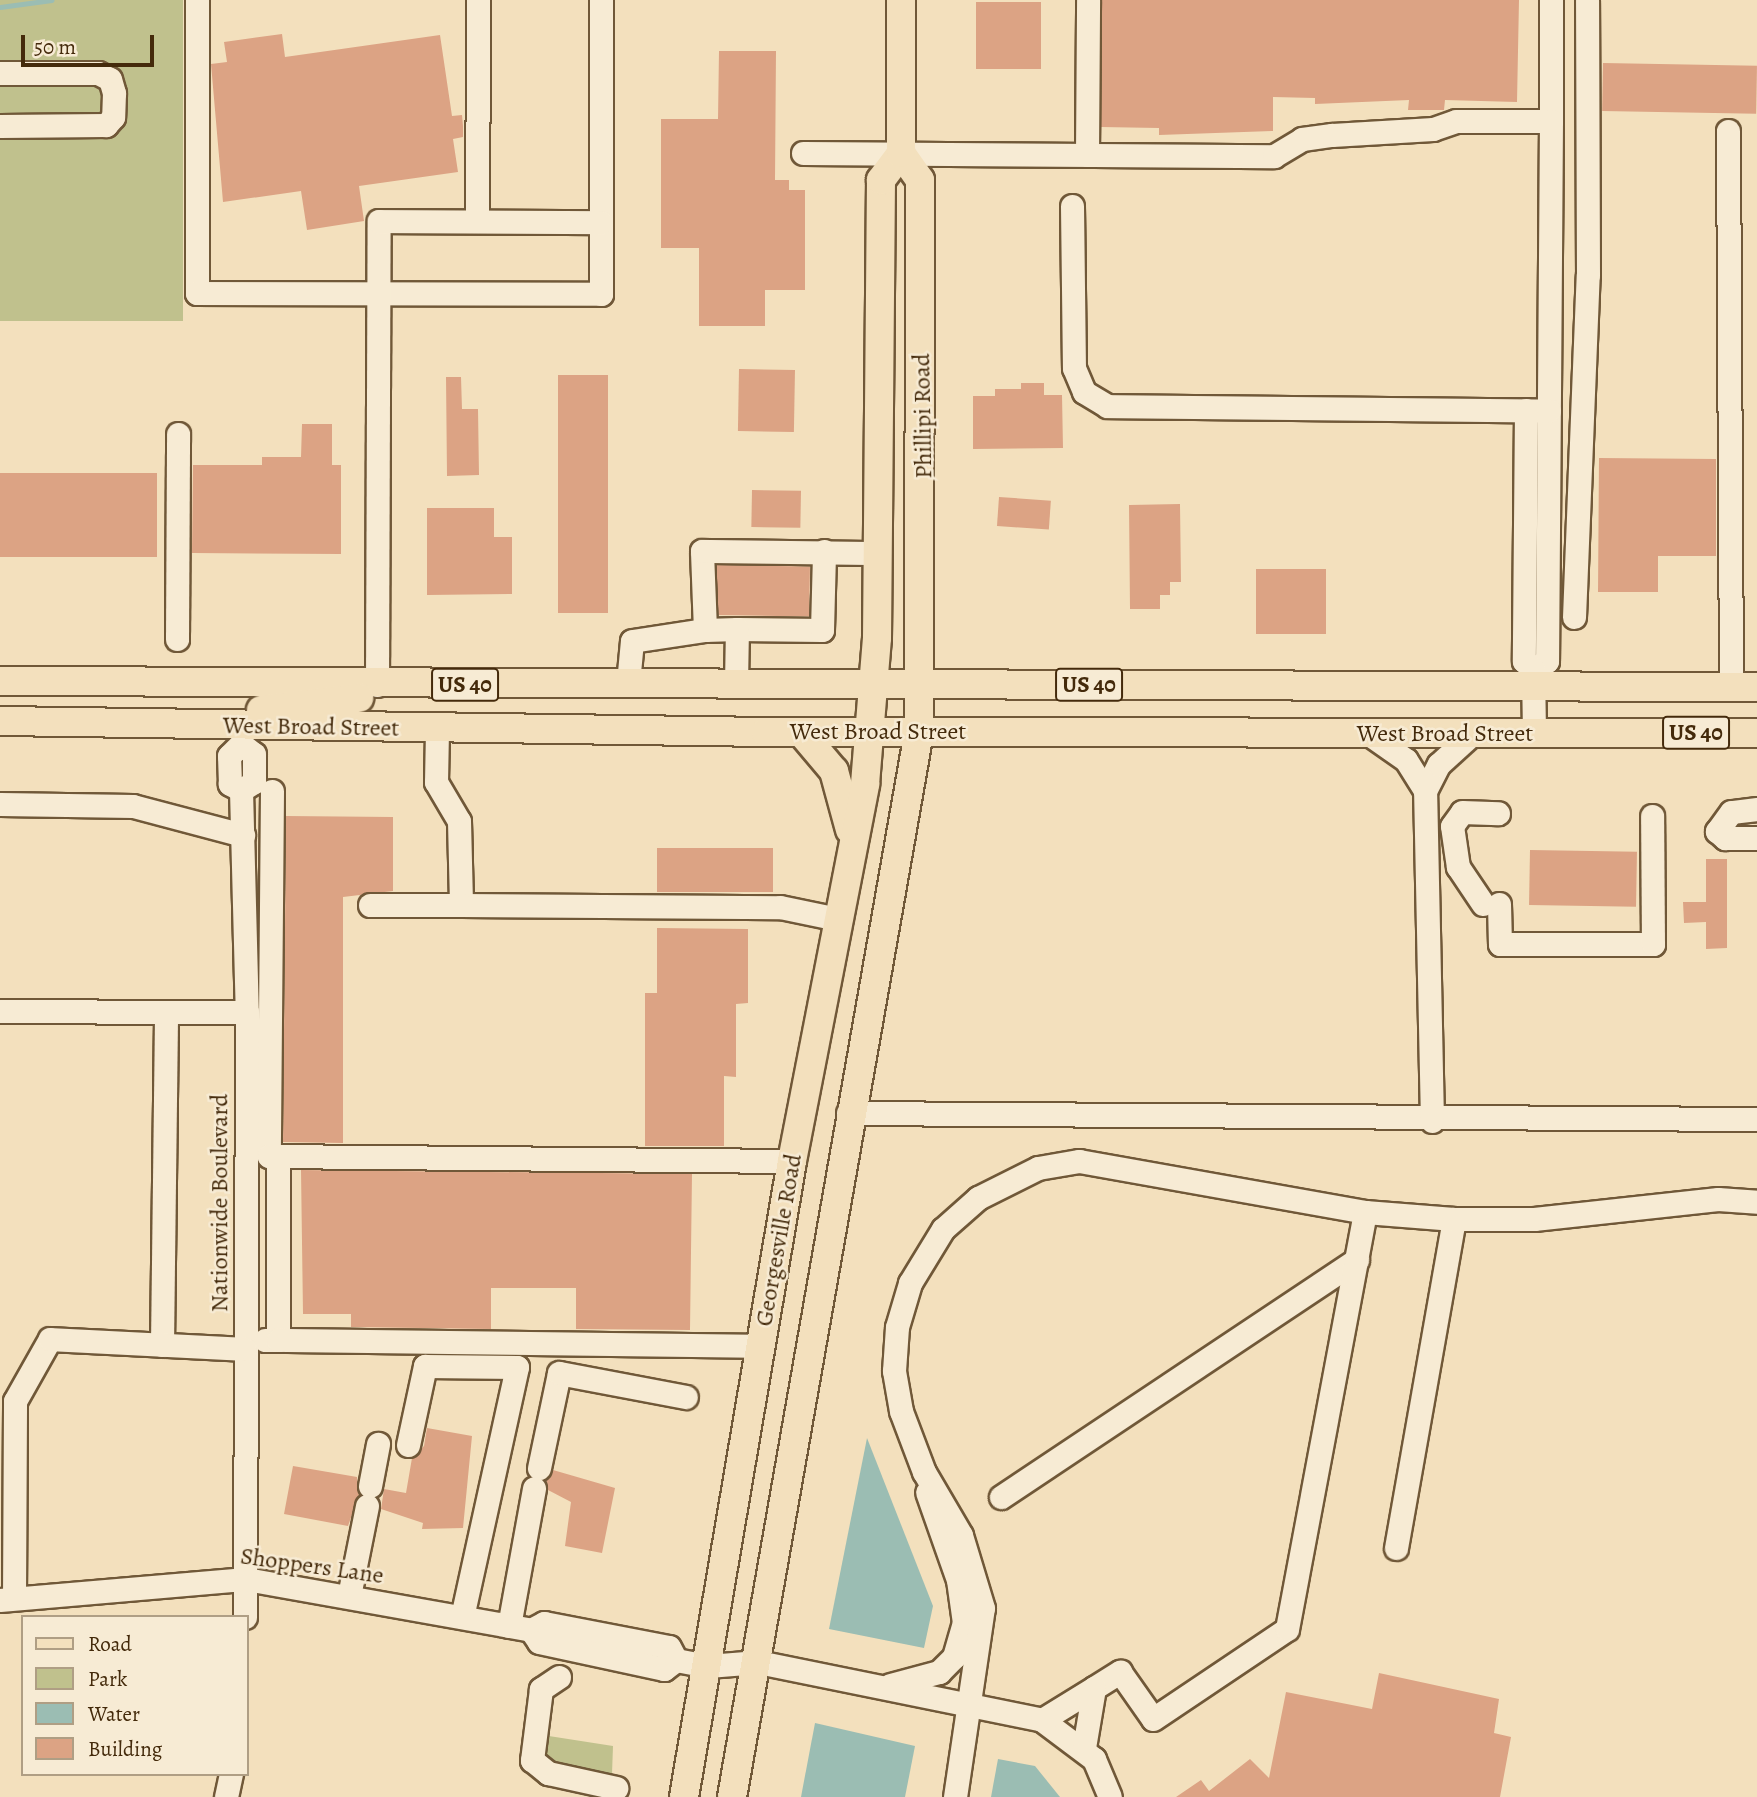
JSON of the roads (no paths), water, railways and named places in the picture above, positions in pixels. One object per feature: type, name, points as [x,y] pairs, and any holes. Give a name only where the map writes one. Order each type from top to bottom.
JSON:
[{"type":"main road","points":[[901,0],[901,153]]},
{"type":"main road","name":"Phillipi Road","points":[[875,684],[881,180],[901,153],[920,180],[920,685]]},
{"type":"main road","name":"West Broad Street","points":[[0,681],[377,685],[920,685],[1533,678],[1744,687]]},
{"type":"main road","points":[[46,721],[166,699],[228,699],[239,684]]},
{"type":"main road","points":[[241,735],[264,708],[356,698],[534,699],[583,684]]},
{"type":"main road","name":"Georgesville Road","points":[[684,1797],[792,1161],[853,844],[872,732],[875,684]]},
{"type":"main road","name":"Georgesville Road","points":[[732,1797],[758,1662],[848,1113],[919,732],[920,685]]},
{"type":"main road","name":"West Broad Street","points":[[0,721],[46,721],[241,735],[437,730],[1534,735],[1757,733]]},
{"type":"main road","points":[[801,732],[834,771],[853,844]]},
{"type":"lane","points":[[197,0],[197,293],[601,294],[601,0]]},
{"type":"lane","points":[[477,221],[478,0]]},
{"type":"lane","points":[[1087,155],[1088,0]]},
{"type":"lane","points":[[1533,678],[1547,661],[1551,0]]},
{"type":"lane","points":[[1574,617],[1588,275],[1587,0]]},
{"type":"lane","points":[[0,73],[98,73],[110,79],[114,93],[113,117],[106,125],[0,126]]},
{"type":"lane","points":[[803,153],[1275,156],[1302,139],[1332,135],[1433,129],[1456,121],[1551,121]]},
{"type":"lane","points":[[1728,131],[1744,687]]},
{"type":"lane","points":[[1072,206],[1074,368],[1084,392],[1107,406],[1549,411]]},
{"type":"lane","points":[[377,685],[379,221],[601,222]]},
{"type":"lane","points":[[1526,411],[1524,661],[1533,678],[1534,735]]},
{"type":"lane","points":[[177,639],[178,435]]},
{"type":"lane","points":[[705,630],[702,551],[878,553]]},
{"type":"lane","points":[[628,683],[632,641],[705,630],[822,630],[824,551]]},
{"type":"lane","points":[[736,684],[737,629]]},
{"type":"lane","points":[[437,730],[436,782],[458,821],[461,905]]},
{"type":"lane","points":[[1369,734],[1406,760],[1425,791]]},
{"type":"lane","points":[[1432,1121],[1425,791],[1438,764],[1472,734]]},
{"type":"lane","name":"Nationwide Boulevard","points":[[241,735],[254,760],[254,782],[241,790],[247,1012],[245,1615]]},
{"type":"lane","points":[[272,792],[269,1156],[792,1161]]},
{"type":"lane","points":[[0,804],[133,806],[243,835]]},
{"type":"lane","points":[[1757,809],[1731,812],[1717,831],[1724,838],[1757,838]]},
{"type":"lane","points":[[1498,813],[1462,812],[1452,826],[1458,867],[1491,904],[1500,944],[1653,944],[1652,816]]},
{"type":"lane","points":[[370,905],[780,907],[838,919]]},
{"type":"lane","points":[[0,1011],[247,1012]]},
{"type":"lane","points":[[162,1345],[166,1012]]},
{"type":"lane","points":[[848,1113],[1432,1121],[1757,1119]]},
{"type":"lane","points":[[278,1157],[278,1340]]},
{"type":"lane","points":[[955,1797],[972,1708],[983,1608],[961,1535],[924,1472],[901,1411],[897,1327],[929,1248],[959,1213],[995,1187],[1038,1168],[1115,1163],[1365,1212],[1454,1219],[1534,1219],[1718,1199],[1757,1202]]},
{"type":"lane","points":[[1110,1797],[1084,1748],[1042,1720],[1120,1672],[1153,1719],[1287,1629],[1365,1212]]},
{"type":"lane","points":[[1396,1548],[1454,1219]]},
{"type":"lane","points":[[1001,1497],[1357,1260]]},
{"type":"lane","points":[[7,1599],[15,1401],[50,1339],[162,1345],[245,1345],[278,1340],[761,1346]]},
{"type":"lane","points":[[408,1445],[425,1366],[517,1367],[462,1617]]},
{"type":"lane","points":[[520,1628],[536,1478],[559,1373],[686,1396]]},
{"type":"lane","points":[[349,1596],[378,1444]]},
{"type":"lane","points":[[865,1685],[918,1681],[939,1672],[960,1643],[958,1580],[930,1513],[924,1472]]},
{"type":"lane","name":"Shoppers Lane","points":[[7,1599],[246,1579],[520,1628],[539,1642],[664,1669],[676,1660],[708,1666],[758,1662],[972,1708],[1042,1720]]},
{"type":"lane","points":[[559,1677],[541,1689],[532,1760],[548,1773],[616,1788]]},
{"type":"lane","points":[[1084,1748],[1094,1688]]},
{"type":"lane","points":[[226,1797],[231,1776]]},
{"type":"water","points":[[867,1438],[933,1606],[924,1648],[829,1629]]},
{"type":"water","points":[[815,1723],[915,1746],[905,1797],[801,1797]]},
{"type":"water","points":[[998,1759],[1035,1766],[1060,1797],[991,1797]]},
{"type":"waterway","points":[[0,7],[52,0]]}]
